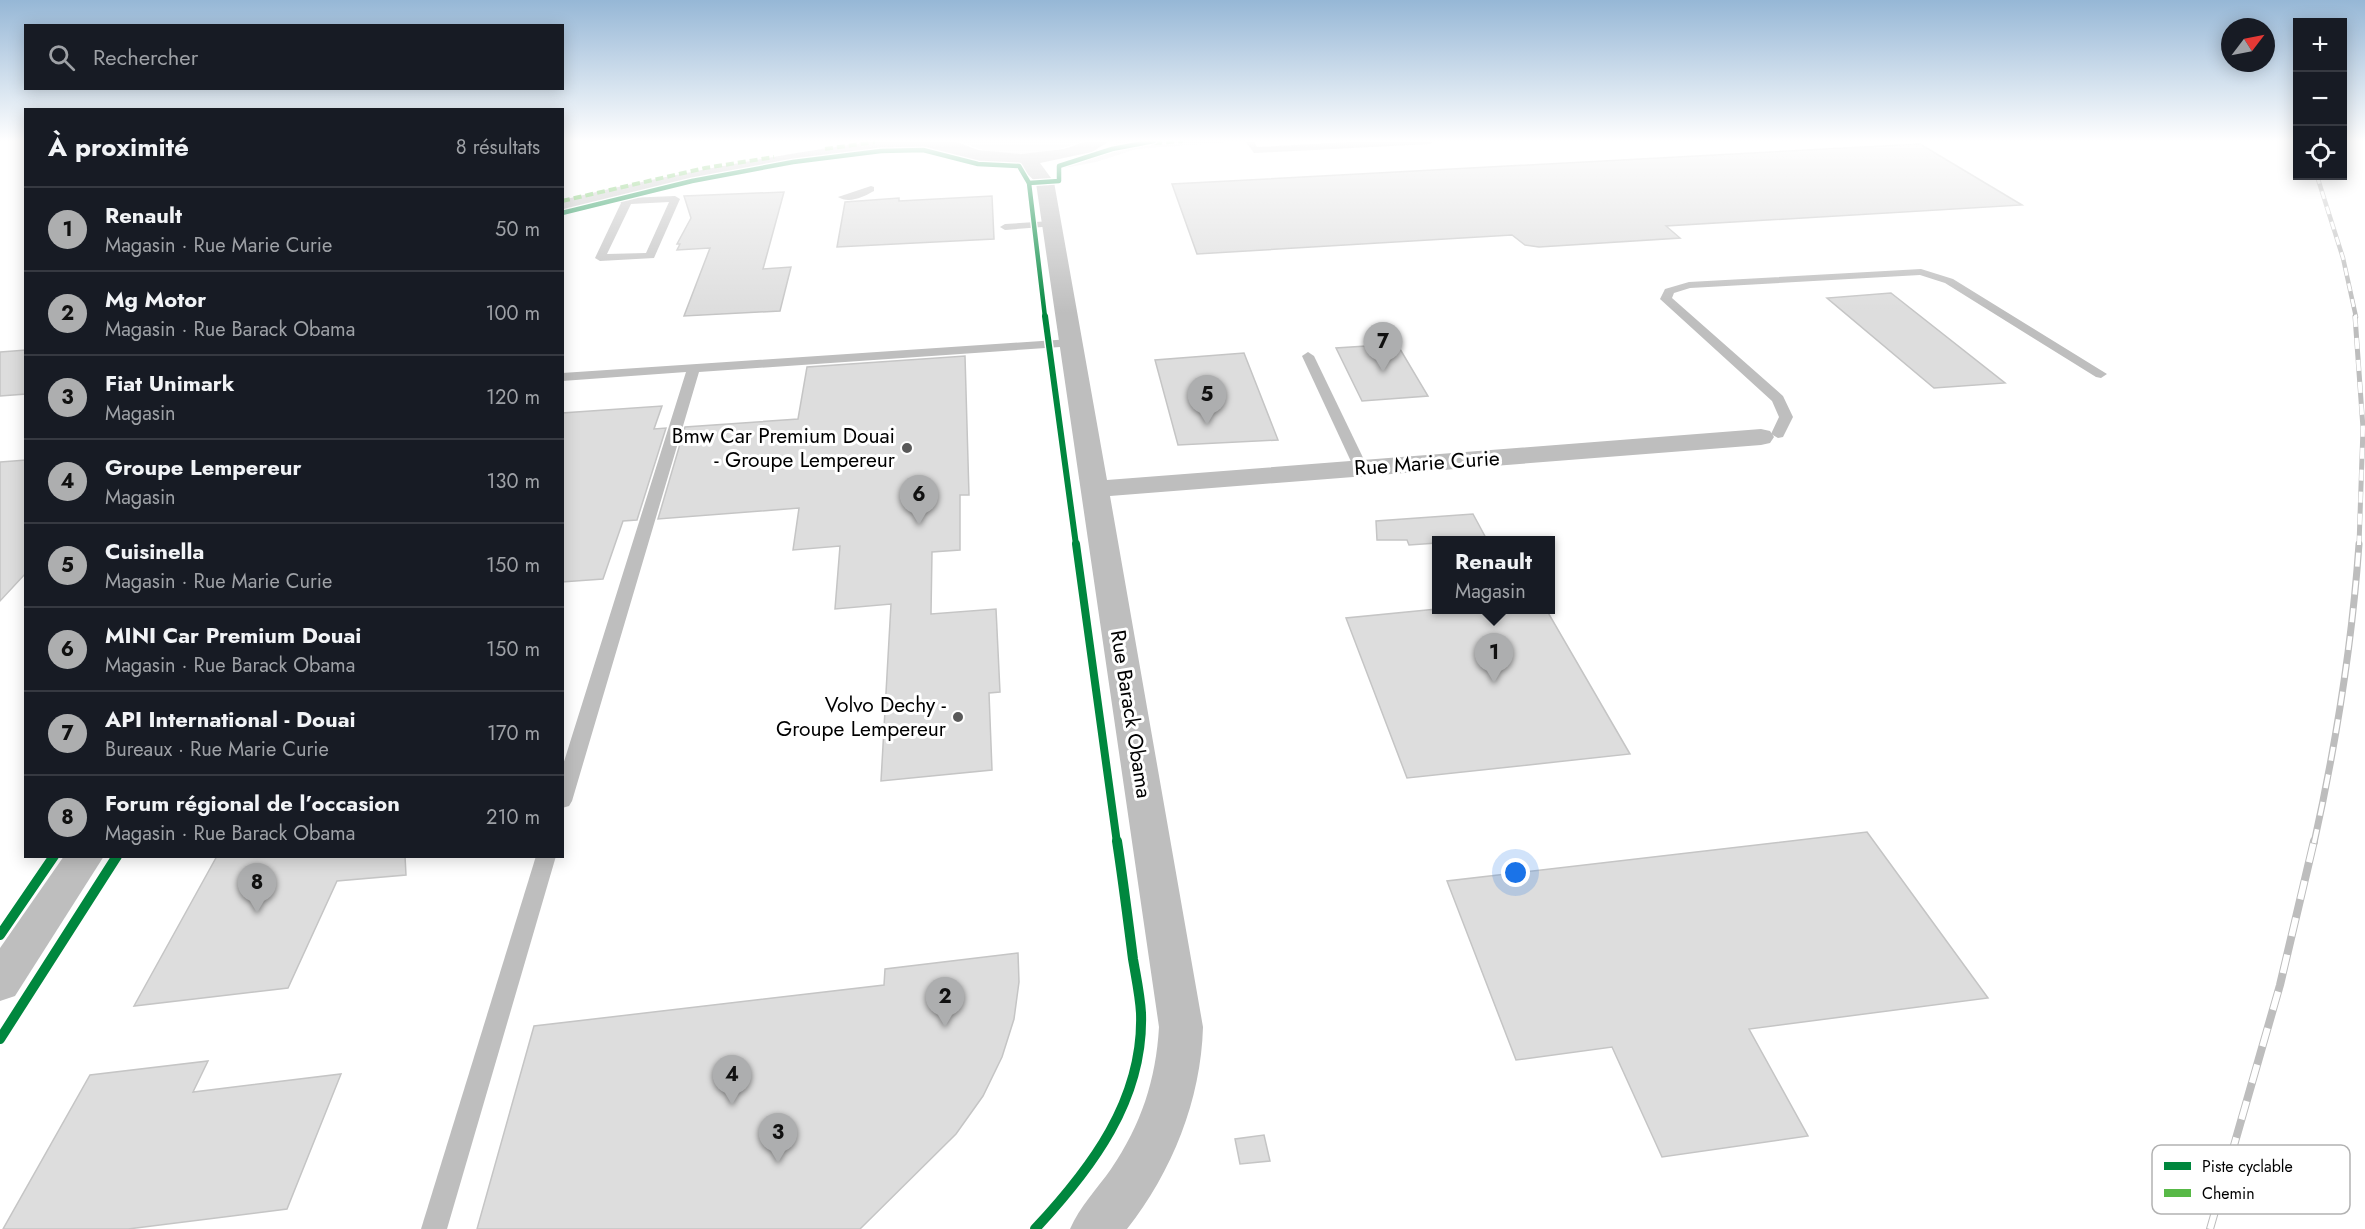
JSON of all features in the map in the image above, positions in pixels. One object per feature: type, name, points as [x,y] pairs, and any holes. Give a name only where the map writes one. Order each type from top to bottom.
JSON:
[{"type":"street","points":[[564,207],[614,198]]},
{"type":"street","name":"Rue Barack Obama","points":[[1047,198],[1179,1008],[1181,1049],[1167,1106],[1140,1169],[1121,1198],[1095,1229]]},
{"type":"street","name":"Rue Marie Curie","points":[[1093,489],[1769,436]]},
{"type":"street","points":[[0,983],[84,858]]},
{"type":"lane","points":[[623,198],[626,203],[600,258],[650,255],[675,199],[658,198]]},
{"type":"lane","points":[[1005,226],[1051,224]]},
{"type":"lane","points":[[1769,436],[1786,417],[1778,399],[1666,299],[1669,291],[1689,285],[1921,272],[1950,281],[2101,374]]},
{"type":"lane","points":[[564,377],[1071,343]]},
{"type":"lane","points":[[1308,356],[1361,468]]},
{"type":"lane","points":[[564,794],[694,368]]},
{"type":"lane","points":[[434,1229],[545,858]]},
{"type":"building","points":[[685,198],[782,198],[763,269],[791,267],[780,311],[684,316],[710,248],[677,250],[680,244],[677,244],[691,218]]},
{"type":"building","points":[[894,198],[899,198],[899,201],[992,198],[994,239],[837,247],[845,202]]},
{"type":"building","points":[[1177,198],[2011,198],[2022,205],[1666,226],[1680,238],[1539,247],[1525,245],[1512,235],[1197,254]]},
{"type":"building","points":[[1891,293],[2005,383],[1934,388],[1827,298]]},
{"type":"building","points":[[1397,344],[1428,396],[1362,401],[1336,348]]},
{"type":"building","points":[[24,350],[24,394],[0,396],[0,352]]},
{"type":"building","points":[[1244,353],[1278,440],[1178,445],[1155,360]]},
{"type":"building","points":[[965,356],[969,495],[960,495],[960,550],[932,552],[931,614],[996,609],[1000,692],[989,693],[992,770],[881,781],[891,604],[835,609],[840,546],[793,550],[799,508],[658,519],[685,427],[798,419],[807,367]]},
{"type":"building","points":[[662,406],[654,429],[666,428],[637,520],[623,521],[603,579],[564,582],[564,413]]},
{"type":"building","points":[[24,460],[24,575],[0,601],[0,462]]},
{"type":"building","points":[[1473,514],[1485,536],[1432,536],[1432,543],[1409,545],[1407,540],[1377,540],[1376,521]]},
{"type":"building","points":[[1432,609],[1432,614],[1549,614],[1630,754],[1407,778],[1346,618]]},
{"type":"building","points":[[1867,832],[1988,998],[1749,1029],[1808,1136],[1662,1157],[1612,1047],[1516,1060],[1447,881]]},
{"type":"building","points":[[216,858],[405,858],[406,875],[337,881],[288,988],[134,1006]]},
{"type":"building","points":[[1018,953],[1019,982],[1014,1019],[1002,1057],[983,1096],[956,1134],[860,1229],[477,1229],[534,1026],[884,985],[885,969]]},
{"type":"building","points":[[208,1061],[193,1092],[341,1074],[287,1209],[128,1229],[3,1229],[90,1075]]},
{"type":"building","points":[[1264,1135],[1270,1161],[1240,1164],[1235,1139]]},
{"type":"railway","points":[[2324,198],[2343,258],[2356,317]]},
{"type":"railway","points":[[2355,316],[2363,428],[2359,545]]},
{"type":"railway","points":[[2314,843],[2342,694],[2359,544]]},
{"type":"railway","points":[[2234,1145],[2280,985],[2314,841]]},
{"type":"railway","points":[[2210,1229],[2214,1214]]},
{"type":"marked path","points":[[564,201],[573,198]]},
{"type":"cycle path","points":[[564,213],[622,198]]},
{"type":"cycle path","points":[[1031,198],[1048,344],[1141,1013],[1139,1046],[1133,1076],[1124,1105],[1111,1132],[1077,1181],[1035,1229]]},
{"type":"cycle path","points":[[0,935],[53,858]]},
{"type":"cycle path","points":[[0,1039],[116,858]]},
{"type":"place","name":"API International - Douai","points":[[1383,372]]},
{"type":"place","name":"Cuisinella","points":[[1207,425]]},
{"type":"place","name":"Bmw Car Premium Douai - Groupe Lempereur","points":[[907,448]]},
{"type":"place","name":"MINI Car Premium Douai","points":[[919,525]]},
{"type":"place","name":"Renault","points":[[1494,683]]},
{"type":"place","name":"Volvo Dechy - Groupe Lempereur","points":[[958,717]]},
{"type":"place","name":"Forum régional de l’occasion","points":[[257,913]]},
{"type":"place","name":"Mg Motor","points":[[945,1027]]},
{"type":"place","name":"Groupe Lempereur","points":[[732,1105]]},
{"type":"place","name":"Fiat Unimark","points":[[778,1163]]}]
